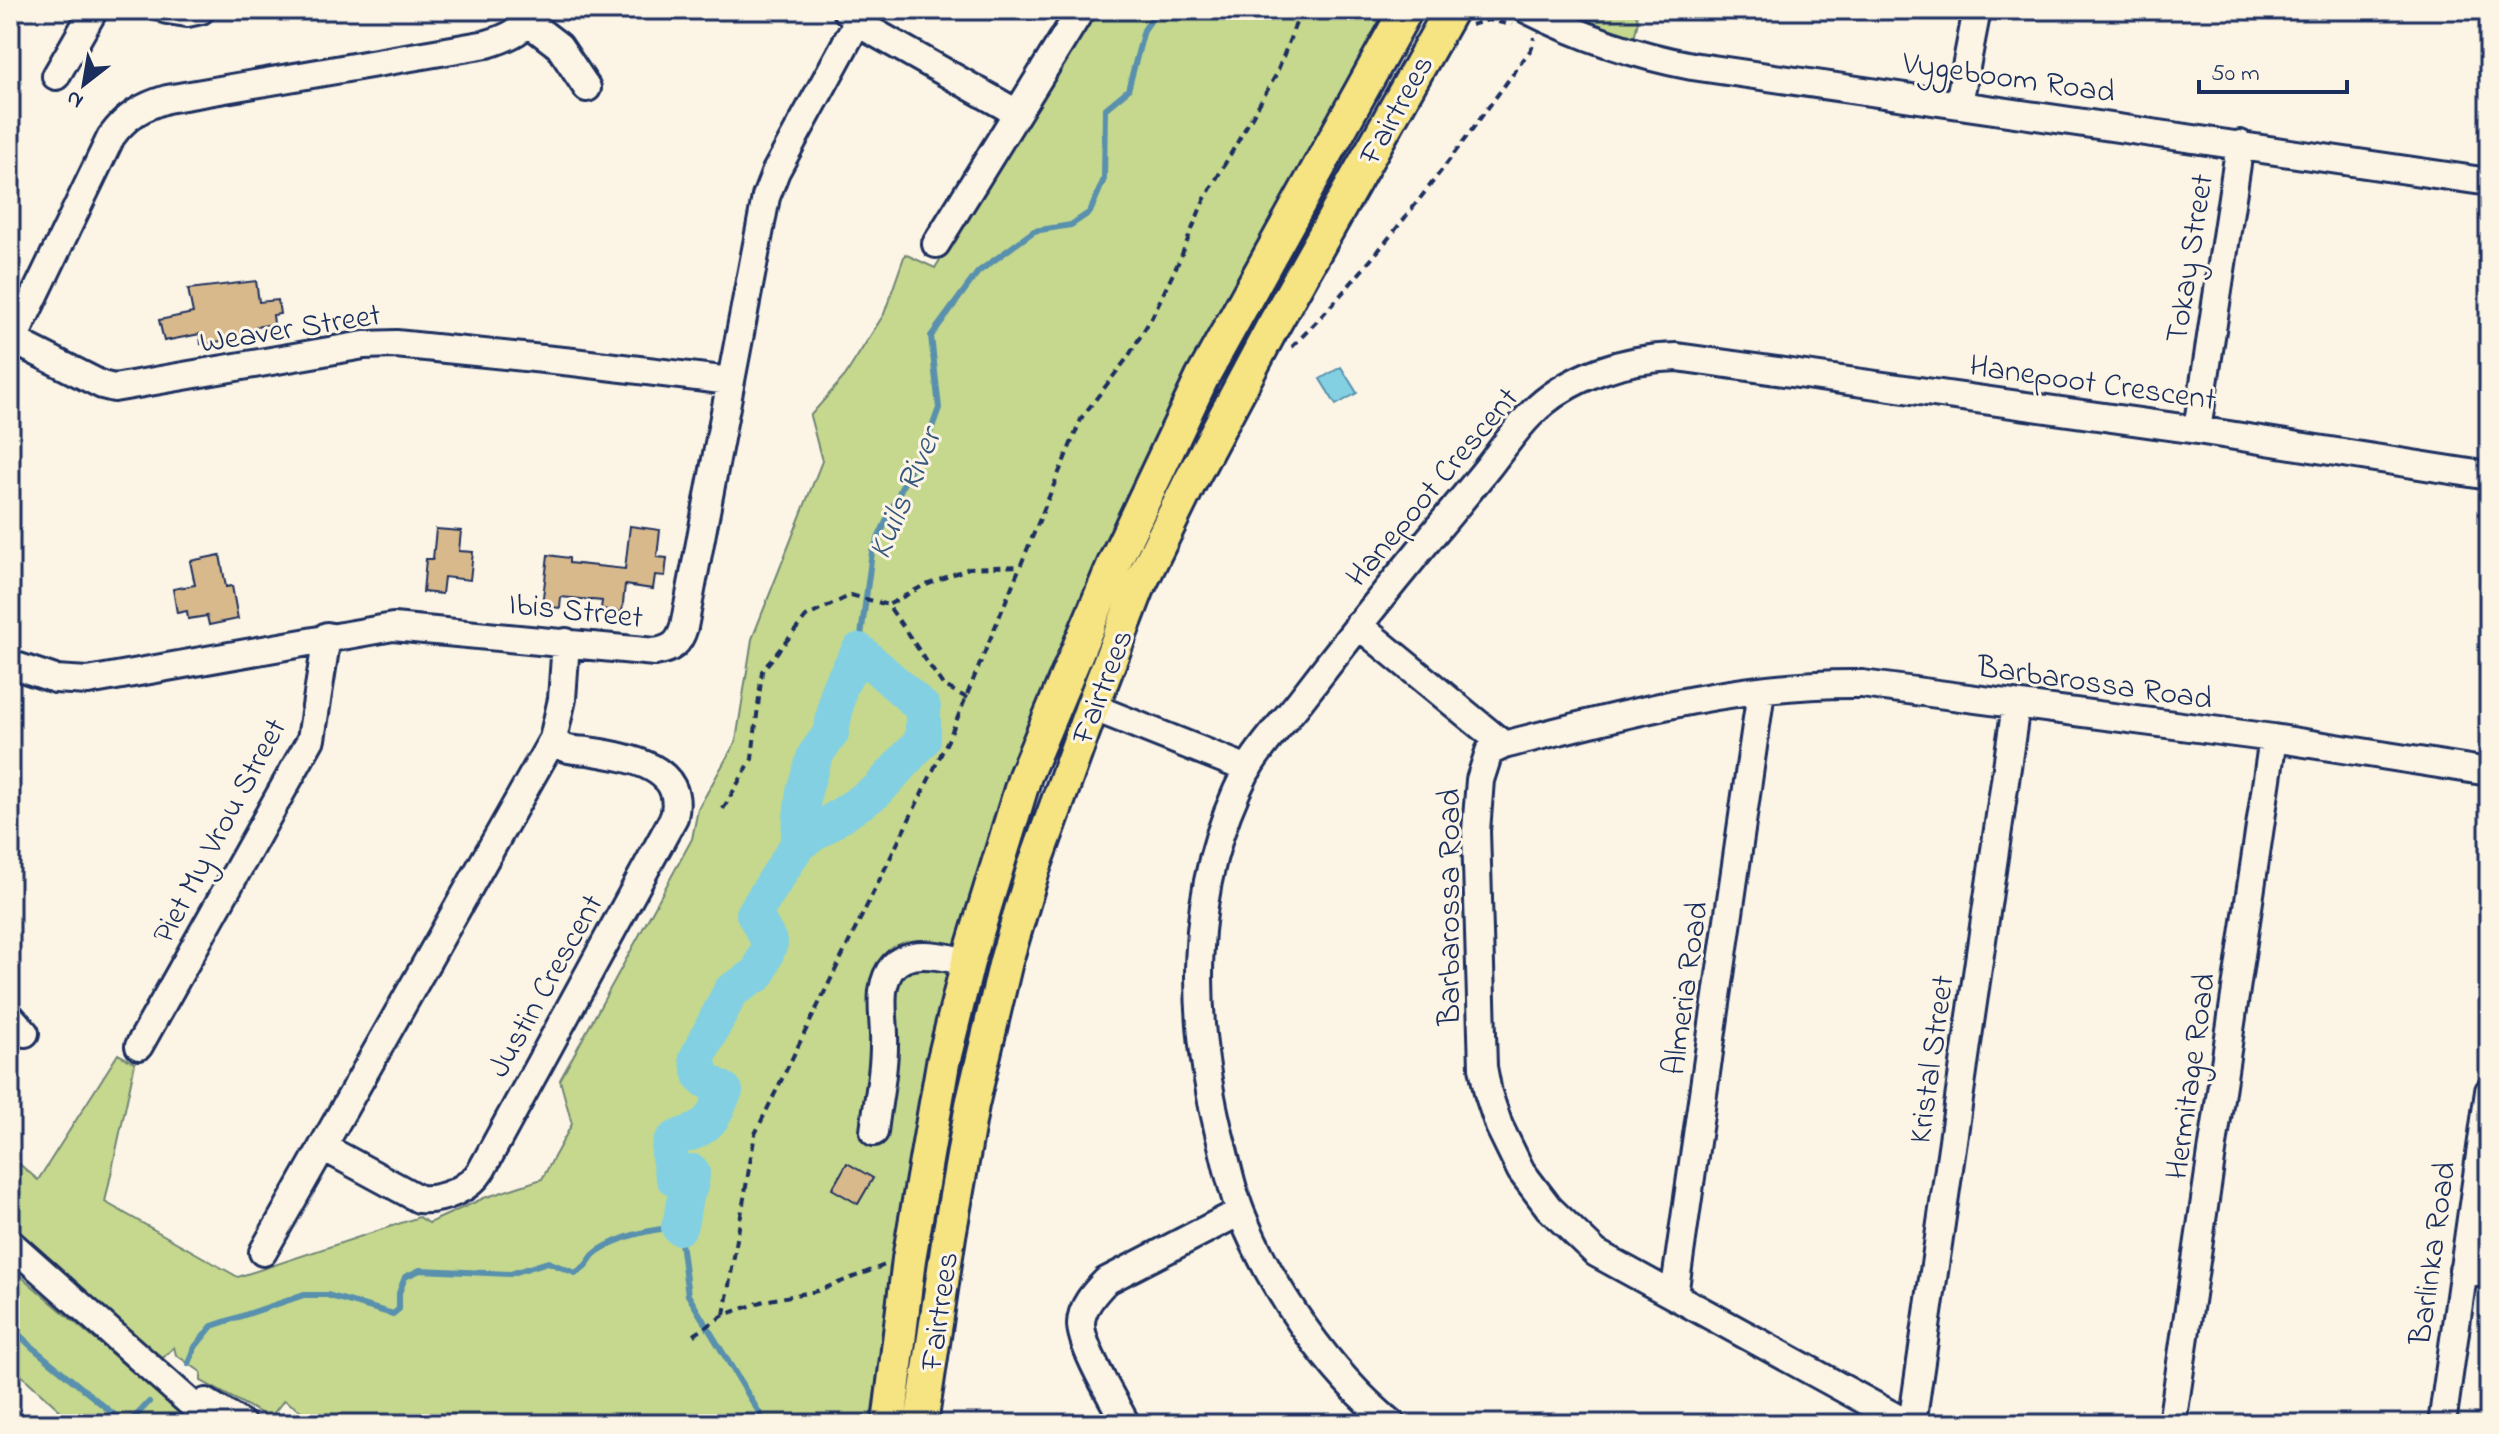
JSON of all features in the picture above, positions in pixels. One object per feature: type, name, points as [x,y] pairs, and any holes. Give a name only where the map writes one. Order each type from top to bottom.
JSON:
[{"type":"main road","name":"Fairtrees","points":[[889,1424],[909,1259],[943,1063],[968,962],[1025,776],[1117,557],[1202,378],[1406,10]]},
{"type":"main road","name":"Fairtrees","points":[[921,1424],[972,1105],[1006,961],[1033,870],[1092,707],[1138,588],[1272,328],[1461,17]]},
{"type":"street","points":[[56,76],[94,10]]},
{"type":"street","points":[[167,10],[187,13],[201,10]]},
{"type":"street","points":[[936,244],[1081,10]]},
{"type":"street","points":[[1959,103],[1977,10]]},
{"type":"street","points":[[856,13],[870,30],[1017,113]]},
{"type":"street","name":"Ibis Street","points":[[10,664],[55,679],[88,681],[366,629],[405,627],[655,652],[672,648],[681,637],[766,197],[776,171],[856,13]]},
{"type":"street","points":[[12,343],[111,137],[127,118],[139,110],[167,99],[487,44],[502,40],[534,17],[559,46],[587,88]]},
{"type":"street","name":"Vygeboom Road","points":[[1521,22],[1667,61],[2489,182]]},
{"type":"street","name":"Tokay Street","points":[[2197,430],[2240,144]]},
{"type":"street","name":"Weaver Street","points":[[12,343],[114,388],[364,345],[396,344],[730,381]]},
{"type":"street","name":"Hanepoot Crescent","points":[[1392,1424],[1375,1411],[1299,1318],[1264,1262],[1240,1212],[1211,1106],[1197,993],[1199,939],[1208,880],[1224,826],[1248,769],[1358,625],[1532,413],[1580,380],[1608,368],[1634,361],[1677,357],[2197,430],[2489,476]]},
{"type":"street","points":[[1358,625],[1504,745]]},
{"type":"street","name":"Piet My Vrou Street","points":[[139,1046],[311,739],[327,636]]},
{"type":"street","points":[[263,1252],[553,739],[562,699],[566,642]]},
{"type":"street","name":"Barbarossa Road","points":[[1910,1424],[1596,1253],[1549,1208],[1521,1171],[1499,1126],[1483,1067],[1476,831],[1483,767],[1489,752],[1504,745],[1662,705],[1830,683],[1862,684],[2273,738],[2489,772]]},
{"type":"street","name":"Almeria Road","points":[[1674,1295],[1761,691]]},
{"type":"street","name":"Kristal Street","points":[[1910,1424],[2016,705]]},
{"type":"street","points":[[1092,707],[1248,769]]},
{"type":"street","name":"Hermitage Road","points":[[2172,1424],[2273,738]]},
{"type":"street","name":"Justin Crescent","points":[[323,1147],[419,1199],[429,1199],[470,1185],[482,1169],[674,817],[678,804],[673,785],[664,775],[627,758],[563,748],[553,739]]},
{"type":"street","points":[[874,1132],[884,1049],[883,989],[890,973],[900,960],[915,954],[968,962]]},
{"type":"street","name":"Barlinka Road","points":[[2442,1424],[2476,1272],[2489,1091]]},
{"type":"street","points":[[1126,1424],[1084,1340],[1081,1322],[1094,1293],[1106,1281],[1240,1212]]},
{"type":"street","points":[[10,1243],[145,1364],[218,1424]]},
{"type":"street","points":[[145,1364],[242,1424]]},
{"type":"path","points":[[724,1315],[755,1134],[967,698],[1082,417],[1128,357],[1152,317],[1203,202],[1276,75],[1301,10]]},
{"type":"path","points":[[1287,352],[1316,323],[1416,206],[1532,48],[1534,37],[1521,22],[1461,17]]},
{"type":"path","points":[[888,605],[921,587],[969,568],[1022,566]]},
{"type":"path","points":[[723,809],[752,759],[762,671],[806,617],[851,595],[888,605],[943,685],[967,698]]},
{"type":"path","points":[[694,1335],[724,1315],[764,1301],[817,1291],[889,1264]]},
{"type":"green space","points":[[1090,10],[1393,10],[1156,438],[1090,578],[1032,722],[895,1255],[870,1424],[321,1424],[284,1400],[270,1418],[201,1381],[201,1372],[176,1355],[174,1347],[162,1359],[130,1335],[10,1229],[10,1156],[38,1180],[118,1054],[135,1063],[105,1202],[238,1277],[419,1217],[429,1223],[484,1198],[542,1179],[572,1124],[560,1080],[692,839],[698,809],[736,741],[752,639],[822,461],[810,416],[845,376],[884,314],[905,254],[935,268]]},
{"type":"green space","points":[[1556,10],[1635,10],[1638,21],[1634,39],[1603,30]]},
{"type":"green space","points":[[2489,1168],[2489,1257],[2479,1238]]},
{"type":"green space","points":[[10,1267],[133,1372],[200,1424],[75,1424],[10,1365]]},
{"type":"water","points":[[1341,367],[1357,393],[1336,405],[1320,379]]},
{"type":"building","points":[[256,281],[259,302],[278,300],[280,314],[273,315],[274,324],[255,327],[256,336],[201,344],[200,334],[164,341],[159,320],[193,313],[188,289]]},
{"type":"building","points":[[630,526],[660,530],[657,557],[667,558],[665,576],[655,575],[653,589],[625,585],[622,612],[601,609],[602,601],[561,597],[560,608],[542,606],[548,555],[569,558],[569,563],[625,569]]},
{"type":"building","points":[[436,529],[461,531],[459,551],[473,552],[470,580],[444,577],[442,594],[423,592],[426,559],[433,559]]},
{"type":"building","points":[[220,555],[226,587],[232,586],[238,619],[209,625],[207,616],[188,619],[187,611],[177,613],[173,589],[195,585],[190,561]]},
{"type":"building","points":[[847,1163],[873,1178],[858,1204],[832,1189]]},
{"type":"waterway","name":"Kuils River","points":[[859,651],[872,552],[906,478],[926,444],[939,408],[931,336],[978,272],[1034,231],[1071,225],[1090,212],[1104,179],[1105,109],[1128,90],[1144,30],[1158,10]]},
{"type":"waterway","name":"Kuils River","points":[[679,1227],[692,1172],[674,1178],[669,1150],[676,1138],[701,1128],[710,1120],[725,1091],[702,1078],[697,1058],[731,991],[758,974],[770,943],[754,914],[798,844],[877,791],[923,740],[923,708],[859,651],[839,688],[831,733],[815,755],[804,791],[798,844]]},
{"type":"waterway","points":[[189,1364],[195,1347],[212,1326],[304,1295],[327,1295],[393,1314],[399,1309],[399,1293],[405,1277],[420,1270],[510,1274],[548,1262],[575,1273],[595,1254],[617,1241],[679,1227],[688,1295],[766,1424]]},
{"type":"waterway","points":[[10,1326],[122,1421],[129,1422]]},
{"type":"waterway","points":[[128,1424],[149,1402]]}]
